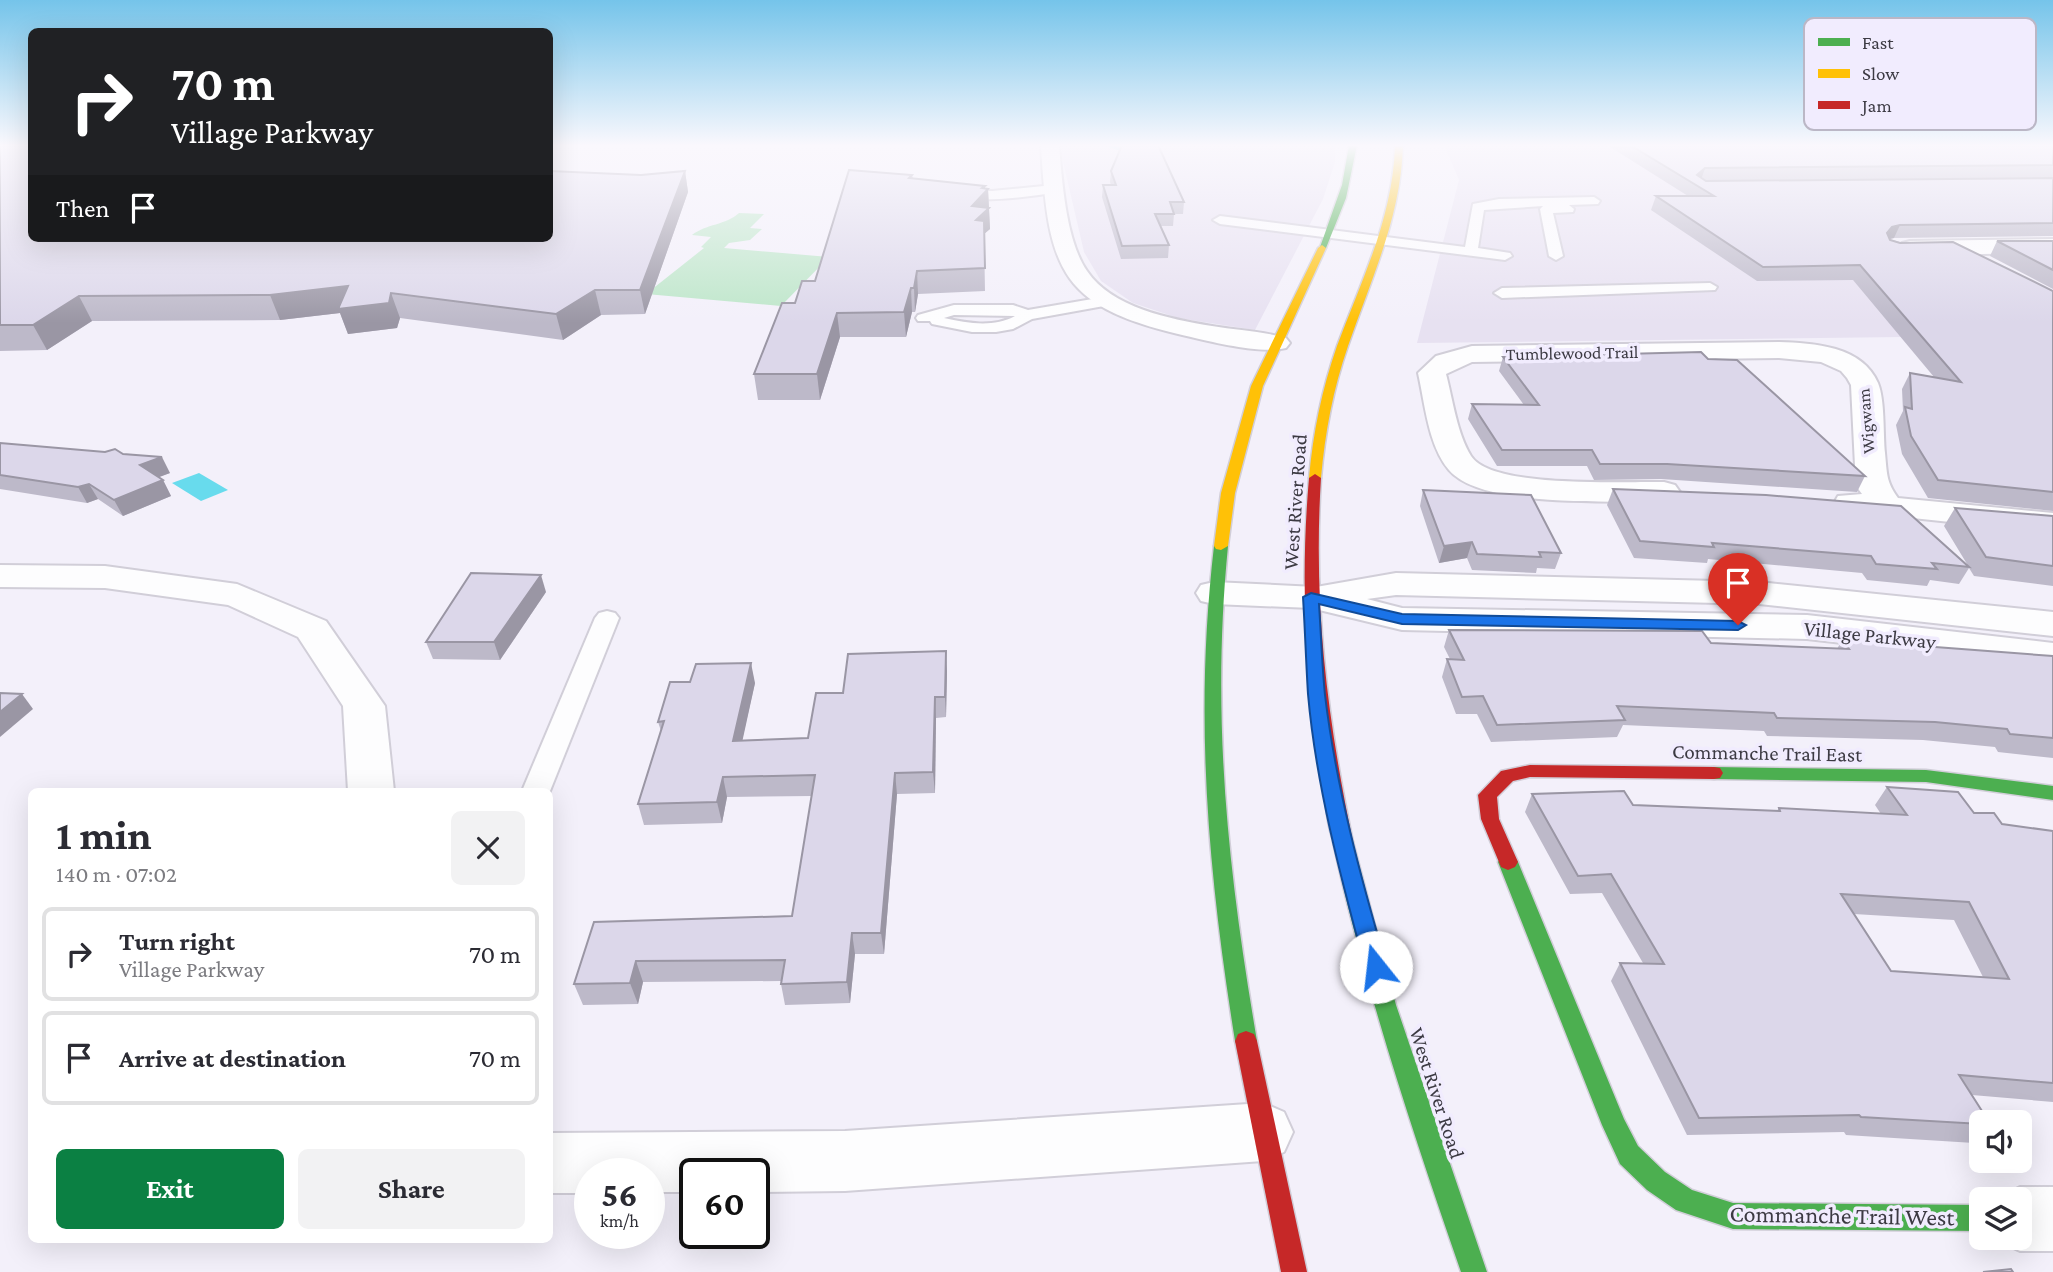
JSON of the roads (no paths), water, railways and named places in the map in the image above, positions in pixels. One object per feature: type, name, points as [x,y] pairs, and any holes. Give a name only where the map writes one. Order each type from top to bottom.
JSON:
[{"type":"main road","points":[[1293,1272],[1242,1034],[1219,864],[1211,718],[1214,593],[1226,499],[1235,454],[1257,386],[1341,204]]},
{"type":"main road","name":"West River Road","points":[[1393,204],[1383,240],[1347,333],[1316,454],[1310,526],[1311,597],[1319,708],[1352,884],[1412,1089],[1474,1272]]},
{"type":"main road","name":"Commanche Trail East","points":[[1487,795],[1507,776],[1530,772],[1926,776],[2053,793]]},
{"type":"main road","name":"Commanche Trail West","points":[[1487,795],[1490,819],[1614,1125],[1629,1155],[1656,1181],[1685,1201],[1733,1216],[1969,1218]]},
{"type":"street","points":[[1058,204],[1076,272],[1093,291],[1132,314],[1195,332],[1277,343]]},
{"type":"street","points":[[1894,248],[2053,246]]},
{"type":"street","points":[[1950,247],[1996,271]]},
{"type":"street","name":"Tumblewood Trail","points":[[1698,494],[1521,488],[1492,484],[1467,472],[1455,455],[1432,373],[1452,358],[1494,354],[1779,350],[1823,355]]},
{"type":"street","name":"Wigwam","points":[[1823,355],[1841,360],[1860,373],[1865,385],[1872,486],[1887,505]]},
{"type":"street","points":[[1819,501],[1887,505],[2053,523]]},
{"type":"street","points":[[0,576],[105,577],[237,595],[312,629],[364,706],[371,788]]},
{"type":"street","name":"Village Parkway","points":[[1311,597],[1394,584],[1759,593],[2053,624]]},
{"type":"street","name":"Village Parkway","points":[[1214,593],[1311,597],[1402,619],[1807,627],[2053,655]]},
{"type":"street","points":[[553,1163],[845,1161],[1263,1132]]},
{"type":"street","points":[[2032,1219],[2053,1219]]},
{"type":"lane","points":[[1471,252],[1478,207],[1492,204]]},
{"type":"lane","points":[[1556,256],[1546,209],[1599,205],[1567,204]]},
{"type":"lane","points":[[1220,220],[1505,256]]},
{"type":"lane","points":[[1502,293],[1710,287]]},
{"type":"lane","points":[[1027,315],[1017,324],[989,328],[964,327],[924,318],[954,310],[1013,310],[1027,315],[1110,301]]},
{"type":"lane","points":[[537,788],[607,618]]},
{"type":"water","points":[[199,473],[228,490],[201,501],[172,483]]}]
